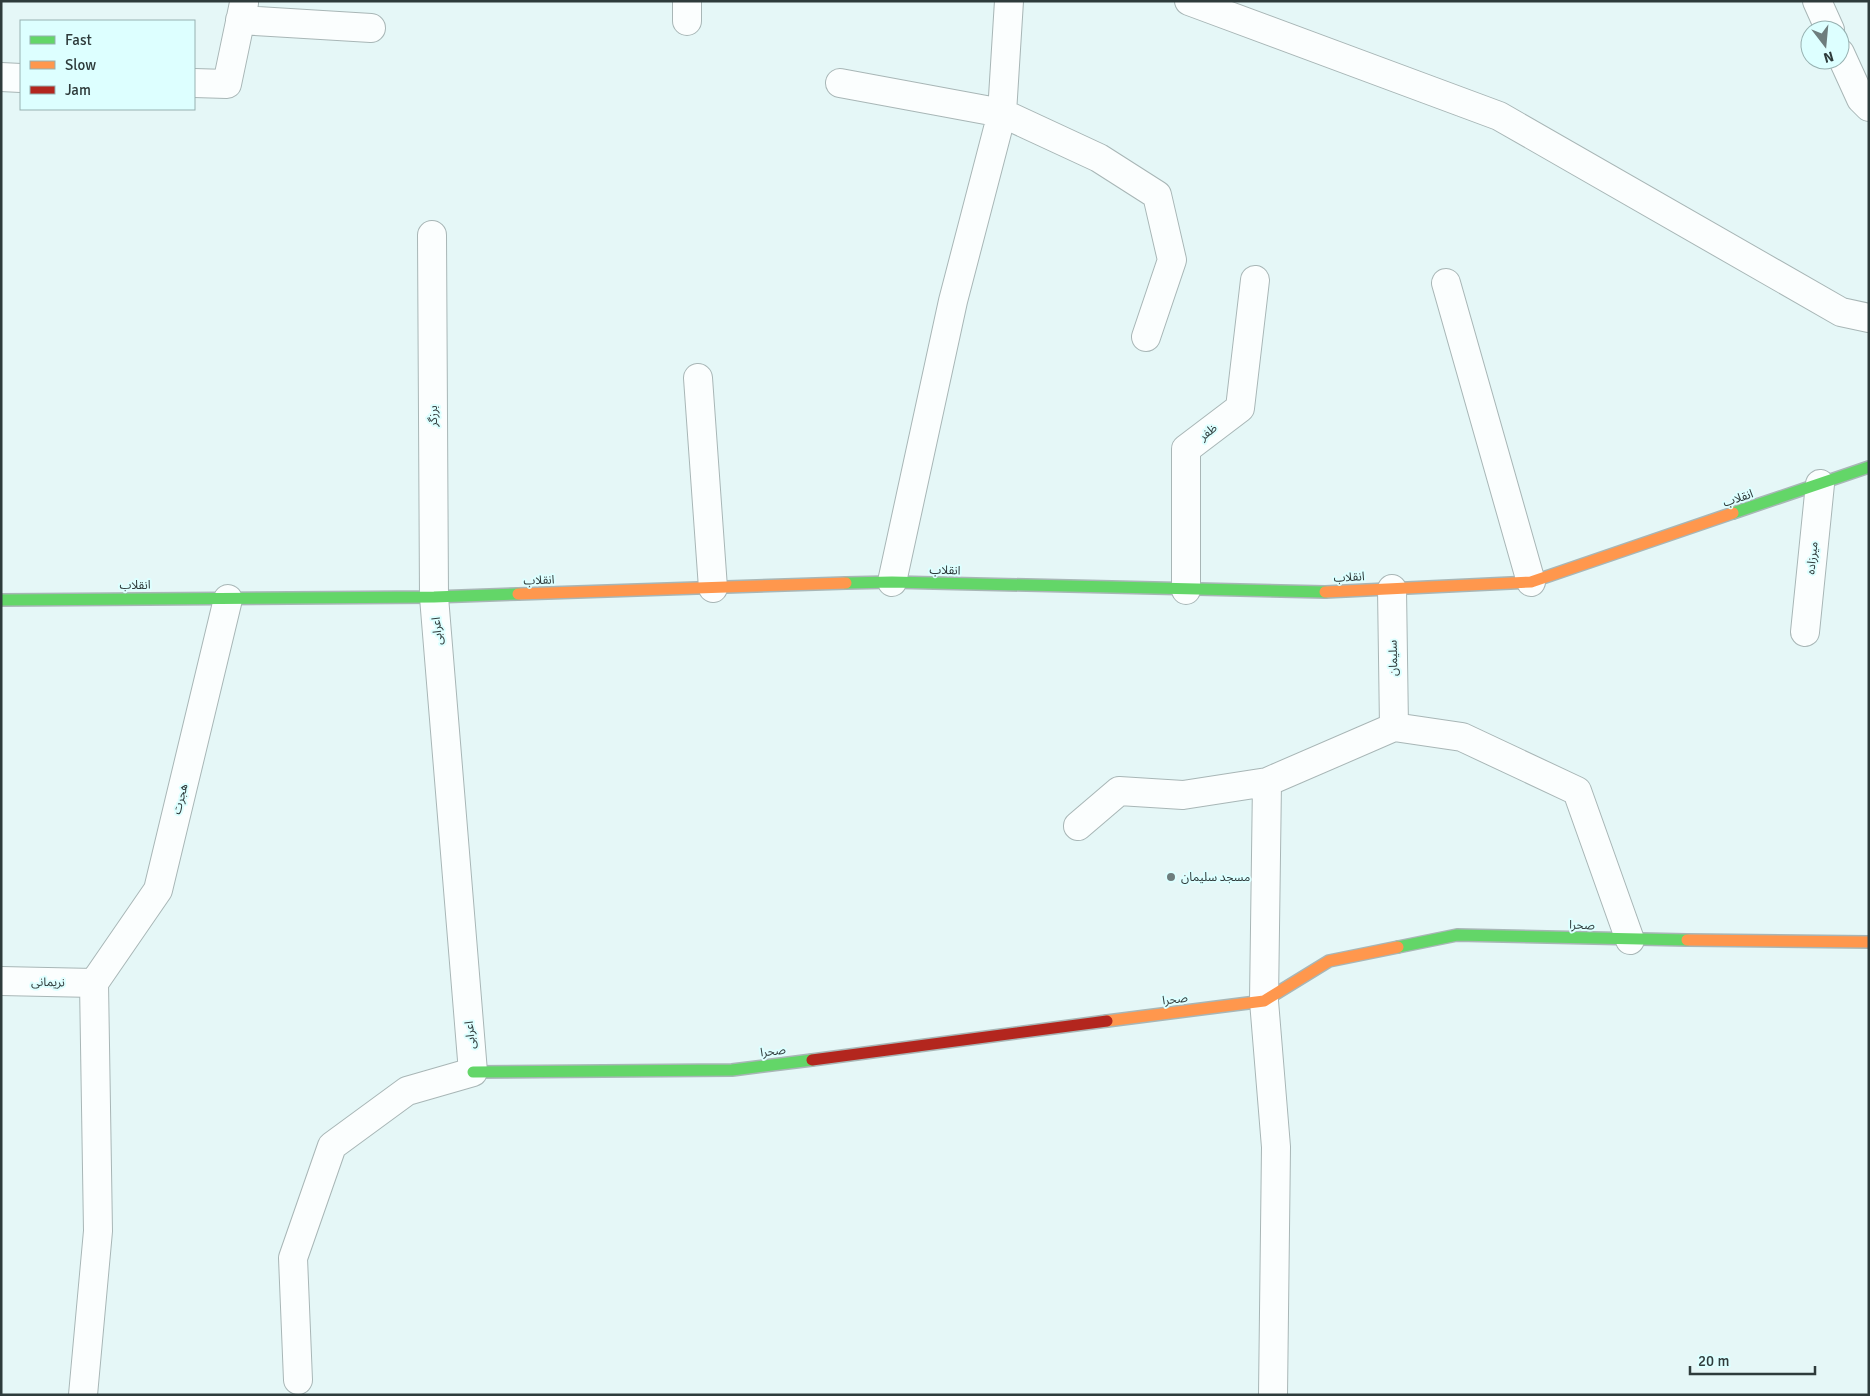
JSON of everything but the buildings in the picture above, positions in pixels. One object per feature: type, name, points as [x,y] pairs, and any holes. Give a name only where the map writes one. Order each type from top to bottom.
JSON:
[{"type":"street","points":[[892,582],[953,301],[1002,113],[1009,1]]},
{"type":"street","points":[[1189,1],[1499,116],[1841,312],[1869,318]]},
{"type":"street","points":[[1817,1],[1826,20]]},
{"type":"street","points":[[195,83],[227,84],[242,10],[371,28]]},
{"type":"street","points":[[1847,70],[1860,99],[1869,107]]},
{"type":"street","points":[[1,77],[20,78]]},
{"type":"street","points":[[840,83],[1002,113],[1099,158],[1157,195],[1172,260],[1146,336]]},
{"type":"street","name":"برزگر","points":[[432,235],[434,597]]},
{"type":"street","name":"ظفر","points":[[1186,590],[1186,449],[1240,408],[1255,280]]},
{"type":"street","points":[[1446,283],[1531,582]]},
{"type":"street","points":[[698,378],[713,588]]},
{"type":"street","name":"انقلاب","points":[[1,600],[434,597],[892,582],[1308,593],[1531,582],[1869,467]]},
{"type":"street","name":"میرزاده","points":[[1805,632],[1820,484]]},
{"type":"street","name":"سلیمان","points":[[1392,589],[1394,727]]},
{"type":"street","name":"اعرابی","points":[[434,597],[473,1072]]},
{"type":"street","name":"هجرت","points":[[94,983],[158,890],[228,598]]},
{"type":"street","points":[[1078,826],[1120,791],[1183,796],[1267,782],[1394,727],[1462,737],[1577,791],[1630,940]]},
{"type":"street","points":[[1267,782],[1264,1001],[1276,1146],[1273,1395]]},
{"type":"street","name":"صحرا","points":[[473,1072],[732,1070],[1264,1001],[1329,960],[1457,935],[1630,940],[1869,942]]},
{"type":"street","name":"نریمانی","points":[[1,981],[94,983]]},
{"type":"street","points":[[83,1395],[98,1231],[94,983]]},
{"type":"street","points":[[298,1380],[293,1258],[332,1146],[407,1091],[473,1072]]},
{"type":"traffic: fast","points":[[1733,513],[1869,467]]},
{"type":"traffic: fast","points":[[846,583],[892,582],[1325,592]]},
{"type":"traffic: fast","points":[[1,600],[434,597],[518,594]]},
{"type":"traffic: fast","points":[[1398,947],[1457,935],[1687,940]]},
{"type":"traffic: fast","points":[[473,1072],[732,1070],[812,1060]]},
{"type":"traffic: slow","points":[[1325,592],[1531,582],[1733,513]]},
{"type":"traffic: slow","points":[[518,594],[846,583]]},
{"type":"traffic: slow","points":[[1687,940],[1869,942]]},
{"type":"traffic: slow","points":[[1107,1021],[1264,1001],[1329,961],[1398,947]]},
{"type":"traffic: jam","points":[[812,1060],[1107,1021]]},
{"type":"place","name":"مسجد سلیمان","points":[[1171,877]]}]
